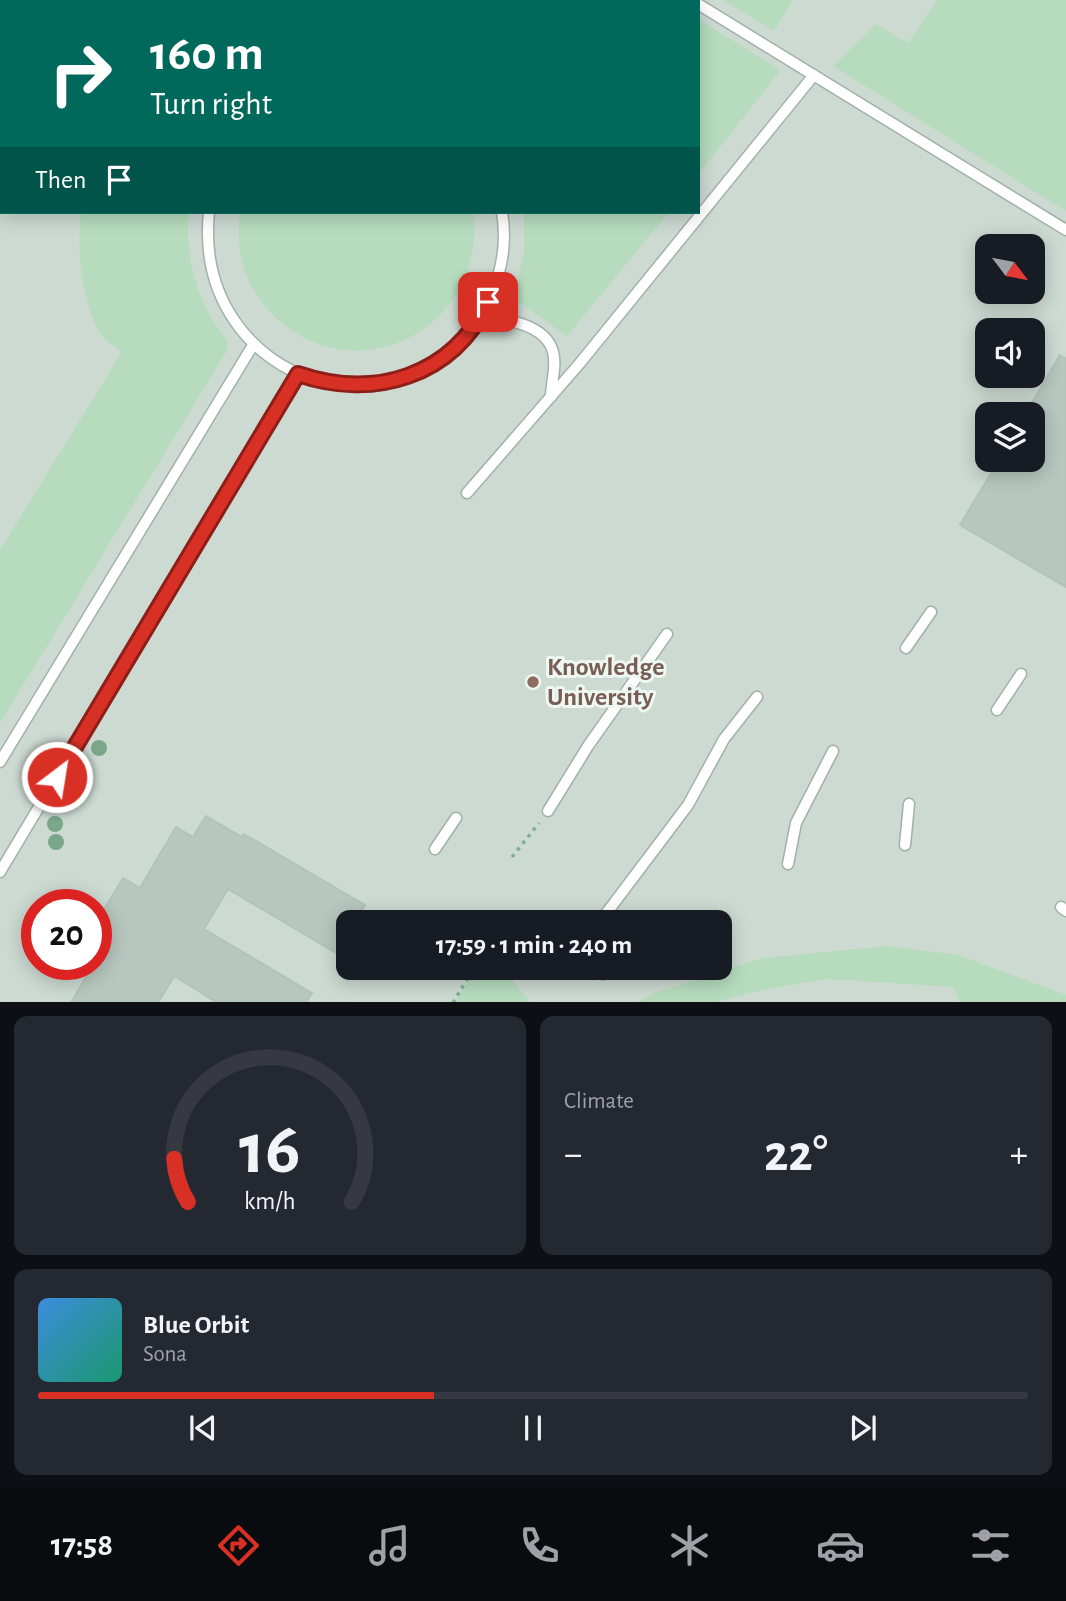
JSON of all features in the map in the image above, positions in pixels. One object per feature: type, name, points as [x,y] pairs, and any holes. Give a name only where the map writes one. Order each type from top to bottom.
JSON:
[{"type":"lane","points":[[700,5],[1066,230]]},
{"type":"lane","points":[[467,493],[551,397],[814,75]]},
{"type":"lane","points":[[209,214],[207,250],[211,272],[227,312],[253,345],[298,374],[318,381],[360,386],[403,378],[442,359],[481,316],[502,264],[502,214]]},
{"type":"lane","points":[[481,316],[519,323],[545,338],[554,354],[551,397]]},
{"type":"lane","points":[[0,762],[253,345]]},
{"type":"lane","points":[[0,872],[298,374]]},
{"type":"lane","points":[[906,648],[931,612]]},
{"type":"lane","points":[[548,811],[588,746],[667,634]]},
{"type":"lane","points":[[997,710],[1021,674]]},
{"type":"lane","points":[[608,910],[688,805],[724,739],[757,697]]},
{"type":"lane","points":[[788,864],[796,823],[833,751]]},
{"type":"lane","points":[[905,845],[909,804]]},
{"type":"lane","points":[[435,849],[456,818]]},
{"type":"path","points":[[513,857],[548,811]]},
{"type":"path","points":[[454,1002],[466,980]]},
{"type":"shaded area","name":"Knowledge University","points":[[700,0],[1066,0],[1066,1002],[0,1002],[0,214],[700,214]]},
{"type":"green space","points":[[723,0],[793,0],[774,31]]},
{"type":"green space","points":[[937,0],[1066,0],[1066,211],[833,66],[876,24],[908,43]]},
{"type":"green space","points":[[700,20],[777,68],[779,72],[700,172]]},
{"type":"green space","points":[[81,214],[189,214],[189,246],[195,280],[208,312],[227,340],[228,349],[0,723],[0,550],[122,352],[100,333],[92,316],[84,287],[79,241]]},
{"type":"green space","points":[[240,214],[473,214],[472,256],[457,293],[432,322],[400,342],[364,350],[327,347],[291,330],[259,298],[253,288],[241,257]]},
{"type":"green space","points":[[524,214],[667,214],[567,336],[513,298],[524,253]]},
{"type":"green space","points":[[889,946],[958,955],[1066,995],[1066,1002],[960,1002],[953,987],[826,979],[758,991],[717,1002],[638,1002],[655,993],[695,980],[732,980],[732,968],[763,958]]},
{"type":"green space","points":[[468,980],[513,980],[530,1002],[454,1002]]},
{"type":"building","points":[[1060,355],[1066,359],[1066,587],[960,525],[992,472],[1045,472],[1045,402],[1033,402],[1041,388],[1045,388],[1045,381]]},
{"type":"building","points":[[206,816],[242,837],[244,834],[365,905],[362,910],[336,910],[336,953],[228,889],[204,929],[312,993],[307,1002],[216,1002],[174,976],[159,1002],[72,1002],[84,980],[112,980],[112,896],[123,878],[140,888],[176,827],[193,837]]},
{"type":"place","name":"Knowledge University","points":[[533,682]]},
{"type":"route","points":[[57,777],[298,374],[318,381],[360,386],[403,378],[442,359],[472,329],[488,302]]}]
